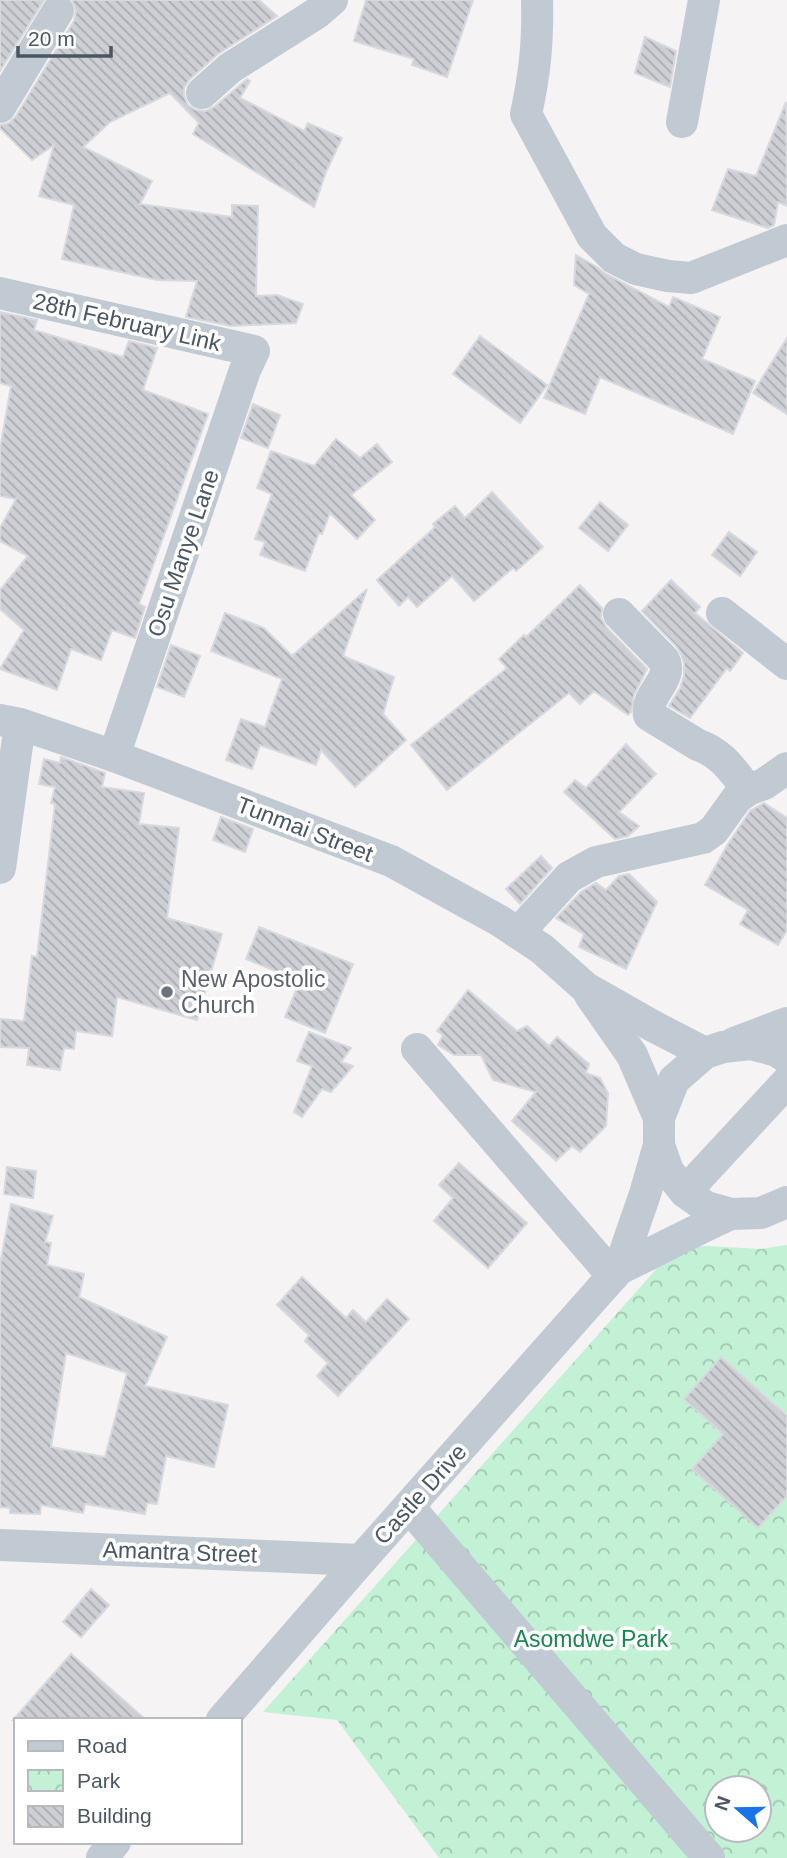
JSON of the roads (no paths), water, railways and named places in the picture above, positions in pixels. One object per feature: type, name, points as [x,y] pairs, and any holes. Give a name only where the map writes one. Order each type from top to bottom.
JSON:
[{"type":"street","points":[[202,93],[230,68],[317,13],[332,0]]},
{"type":"street","points":[[537,0],[538,36],[534,77],[526,114],[592,236],[614,258],[636,269],[691,278],[787,240]]},
{"type":"street","points":[[682,122],[704,0]]},
{"type":"street","points":[[0,107],[58,11]]},
{"type":"street","name":"28th February Link","points":[[0,293],[254,351]]},
{"type":"street","name":"Osu Manye Lane","points":[[114,755],[245,370],[254,351]]},
{"type":"street","points":[[722,613],[787,664]]},
{"type":"street","points":[[619,614],[667,666],[666,675],[650,699],[649,715],[722,757],[748,790]]},
{"type":"street","points":[[0,869],[10,722]]},
{"type":"street","name":"Tunmai Street","points":[[10,722],[114,755],[391,861],[500,921],[542,950],[586,988],[650,1026],[714,1050]]},
{"type":"street","points":[[518,933],[569,877],[596,862],[703,838],[714,830],[737,798],[748,790],[784,774]]},
{"type":"street","name":"Tunmai Street","points":[[586,988],[632,1055],[659,1131],[668,1171],[685,1192]]},
{"type":"street","points":[[714,1050],[787,1023]]},
{"type":"street","points":[[714,1050],[751,1044],[777,1051],[787,1058]]},
{"type":"street","points":[[417,1049],[616,1273]]},
{"type":"street","name":"Castle Drive","points":[[616,1273],[645,1194],[674,1080],[714,1050]]},
{"type":"street","points":[[787,1082],[685,1192],[706,1207],[731,1214],[761,1213],[787,1202]]},
{"type":"street","name":"Castle Drive","points":[[224,1718],[360,1560],[616,1273],[695,1230],[731,1214]]},
{"type":"street","points":[[409,1507],[709,1858]]},
{"type":"street","name":"Amantra Street","points":[[0,1545],[360,1560]]},
{"type":"street","points":[[102,1858],[113,1844]]},
{"type":"place","name":"New Apostolic Church","points":[[167,992]]},
{"type":"park label","name":"Asomdwe Park","points":[[591,1639]]}]
